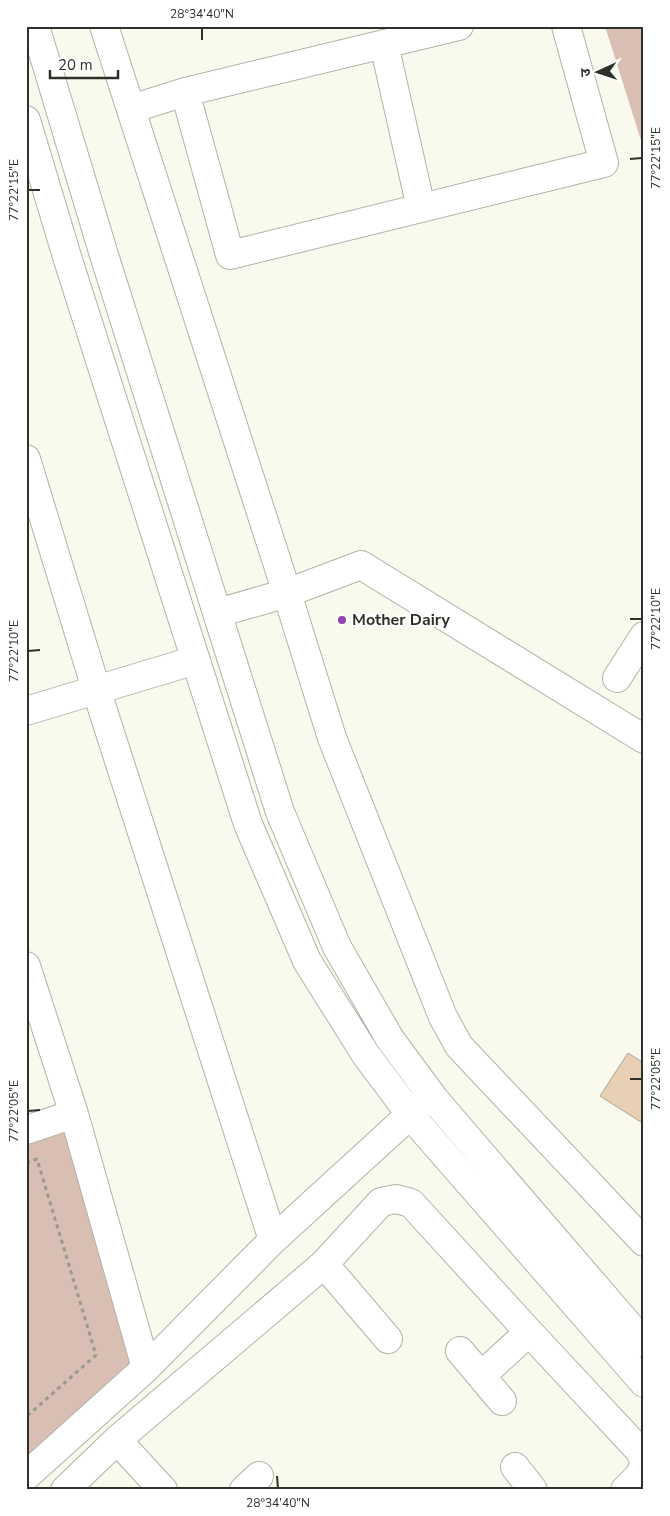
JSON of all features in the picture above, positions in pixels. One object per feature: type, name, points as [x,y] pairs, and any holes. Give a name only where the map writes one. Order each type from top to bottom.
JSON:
[{"type":"street","points":[[35,26],[104,255],[280,812],[337,948],[390,1040],[431,1095],[644,1343]]},
{"type":"street","points":[[104,26],[332,738],[443,1018],[459,1046],[644,1242]]},
{"type":"street","points":[[131,109],[185,92],[459,26]]},
{"type":"street","points":[[185,92],[230,255],[604,163],[566,26]]},
{"type":"street","points":[[384,44],[421,208]]},
{"type":"street","points":[[26,120],[68,260],[248,824],[307,961],[366,1055],[411,1115],[644,1383]]},
{"type":"street","points":[[26,459],[96,689],[273,1240]]},
{"type":"street","points":[[218,613],[287,593],[361,565],[644,740]]},
{"type":"street","points":[[617,678],[644,636]]},
{"type":"street","points":[[26,711],[196,660]]},
{"type":"street","points":[[26,966],[74,1114],[146,1368]]},
{"type":"street","points":[[26,1476],[146,1368],[273,1240],[431,1095]]},
{"type":"street","points":[[26,1130],[74,1114]]},
{"type":"street","points":[[66,1490],[118,1440],[324,1264],[381,1202],[396,1199],[411,1203],[639,1450],[644,1460]]},
{"type":"street","points":[[324,1264],[388,1339]]},
{"type":"street","points":[[481,1376],[529,1332]]},
{"type":"street","points":[[460,1351],[502,1402]]},
{"type":"street","points":[[118,1440],[163,1490]]},
{"type":"street","points":[[625,1490],[640,1475],[644,1464]]},
{"type":"street","points":[[514,1467],[533,1490]]},
{"type":"path","points":[[26,1163],[37,1159],[96,1356],[26,1417]]},
{"type":"shaded area","points":[[605,26],[644,26],[644,150]]},
{"type":"shaded area","points":[[66,1128],[135,1362],[26,1466],[26,1141]]},
{"type":"building","points":[[628,1053],[644,1063],[644,1124],[600,1096]]},
{"type":"place","name":"Mother Dairy","points":[[342,620]]}]
